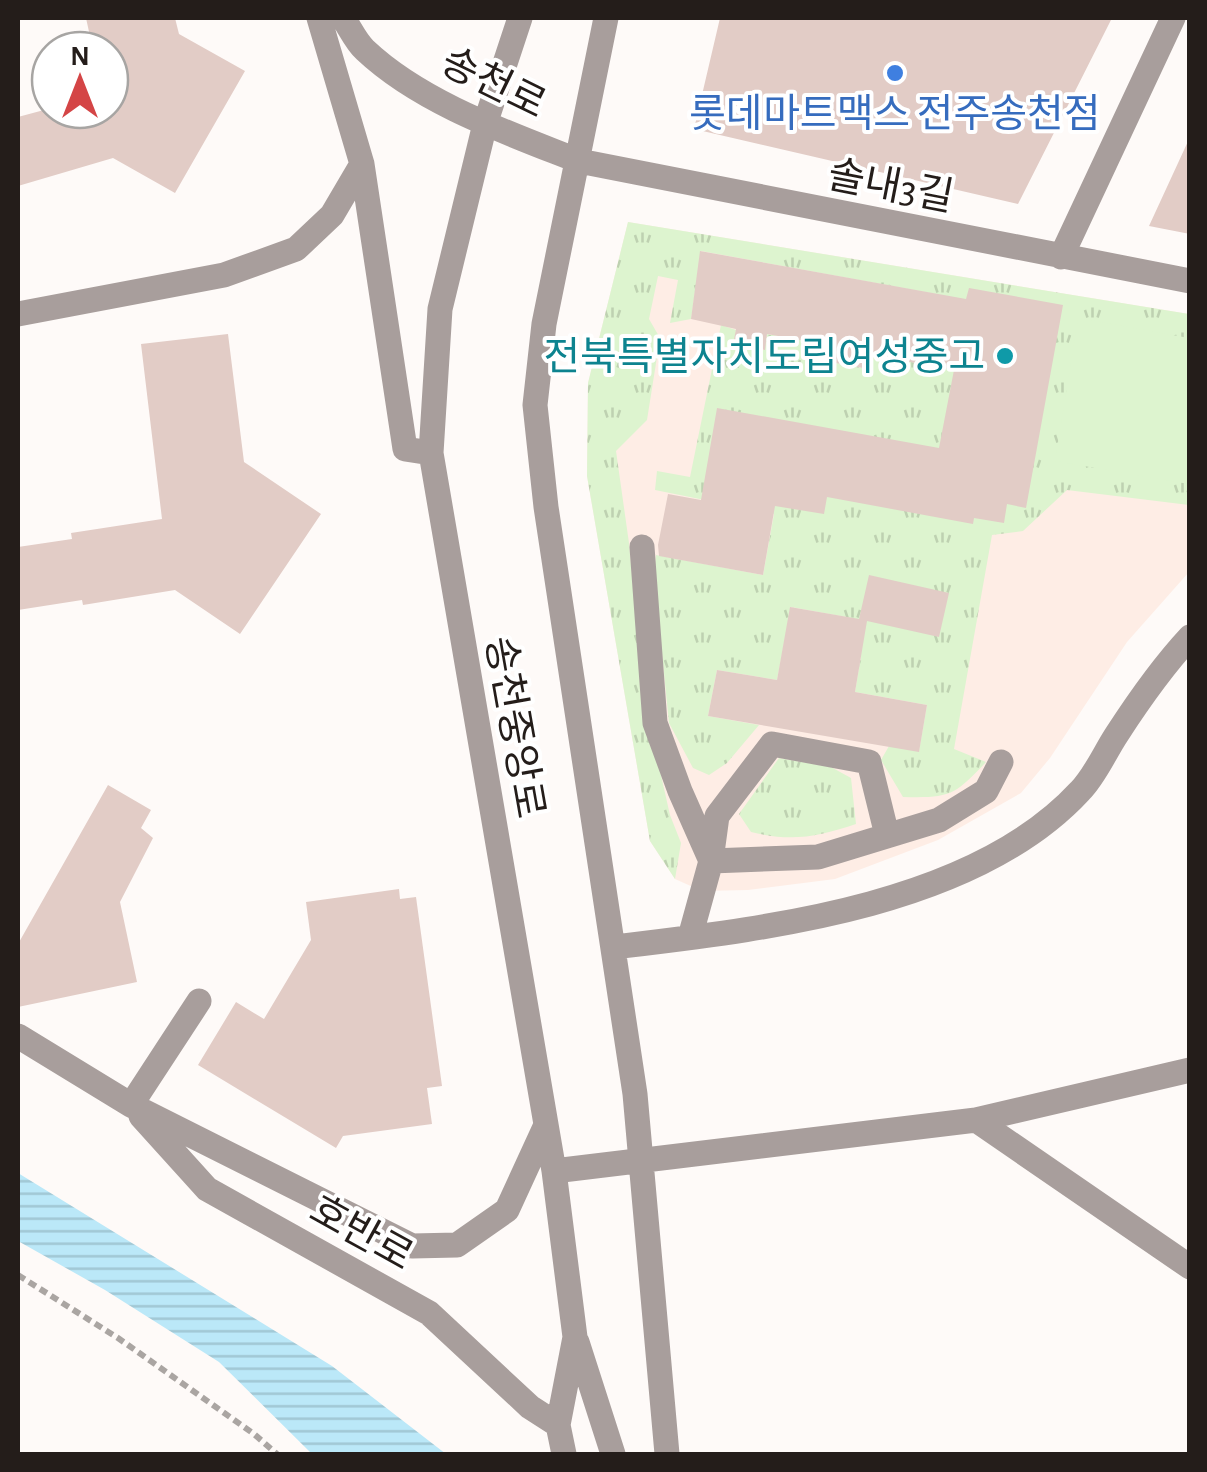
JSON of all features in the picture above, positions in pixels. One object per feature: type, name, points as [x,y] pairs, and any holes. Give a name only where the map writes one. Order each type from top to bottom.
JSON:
[{"type":"street","points":[[319,18],[362,164],[405,449],[432,453]]},
{"type":"street","name":"송천로","points":[[344,18],[362,48],[408,82],[485,124],[579,161]]},
{"type":"street","name":"송천중앙로","points":[[520,18],[485,124],[440,310],[432,453],[554,1171],[575,1337],[558,1425],[564,1454]]},
{"type":"street","name":"송천중앙로","points":[[606,18],[544,324],[535,404],[546,507],[644,1161],[667,1454]]},
{"type":"street","points":[[1060,257],[1173,18]]},
{"type":"street","name":"솔내3길","points":[[579,161],[1190,281]]},
{"type":"street","points":[[18,314],[224,275],[296,249],[332,215],[362,164]]},
{"type":"street","points":[[642,547],[655,722],[711,861]]},
{"type":"street","points":[[614,946],[690,937],[865,904],[947,880],[1014,846],[1081,790],[1164,664],[1190,637]]},
{"type":"street","points":[[690,937],[711,861],[717,816],[772,744],[869,762],[887,835]]},
{"type":"street","points":[[711,861],[818,857],[939,820],[986,791],[1001,762]]},
{"type":"street","points":[[131,1105],[199,1002]]},
{"type":"street","name":"호반로","points":[[18,1036],[131,1105],[412,1246],[457,1246],[507,1210],[546,1125]]},
{"type":"street","points":[[554,1171],[976,1120],[1190,1070]]},
{"type":"street","name":"호반로","points":[[131,1105],[206,1188],[429,1313],[530,1407],[558,1425]]},
{"type":"street","points":[[976,1120],[1190,1267]]},
{"type":"street","points":[[575,1337],[613,1454]]},
{"type":"path","points":[[18,1275],[118,1338],[278,1454]]},
{"type":"shaded area","points":[[628,222],[1189,314],[1189,572],[1127,642],[1050,758],[1021,793],[938,840],[835,879],[748,890],[702,891],[675,879],[650,841],[587,476],[588,383]]},
{"type":"green space","points":[[628,222],[1189,314],[1189,505],[1067,490],[1023,531],[992,535],[954,749],[986,762],[950,793],[903,797],[881,760],[889,746],[919,751],[927,705],[855,692],[861,656],[839,651],[846,617],[791,607],[777,680],[717,670],[708,716],[759,725],[727,763],[709,775],[693,768],[669,723],[654,574],[656,555],[763,575],[774,514],[655,490],[657,471],[690,477],[721,325],[736,330],[734,345],[764,350],[767,334],[833,346],[831,362],[863,368],[866,354],[928,365],[941,295],[701,251],[691,319],[670,323],[678,280],[658,276],[649,319],[660,338],[647,420],[616,451],[643,696],[670,815],[681,843],[675,879],[650,841],[587,476],[588,383]]},
{"type":"green space","points":[[1078,318],[1189,338],[1189,484],[1055,461]]},
{"type":"green space","points":[[779,758],[831,767],[851,778],[856,824],[804,837],[751,832],[739,814]]},
{"type":"water","points":[[18,1173],[332,1366],[446,1454],[312,1454],[219,1362],[18,1241]]},
{"type":"building","points":[[86,18],[175,18],[179,34],[245,71],[175,193],[113,158],[18,186],[18,117],[30,114],[30,130],[130,130],[130,30],[89,30]]},
{"type":"building","name":"롯데마트맥스 전주송천점","points":[[720,18],[1112,18],[1018,204],[694,129]]},
{"type":"building","points":[[1190,137],[1190,234],[1149,226]]},
{"type":"building","points":[[700,251],[966,299],[969,288],[1063,305],[1026,508],[1007,504],[1004,523],[974,518],[973,524],[827,497],[824,514],[775,506],[763,575],[659,556],[668,494],[701,500],[717,408],[939,448],[954,370],[866,354],[863,368],[830,362],[833,346],[767,334],[765,350],[733,345],[736,329],[691,319]]},
{"type":"building","points":[[228,334],[244,462],[321,514],[240,634],[175,590],[83,605],[82,600],[18,610],[18,547],[72,539],[71,533],[162,519],[141,344]]},
{"type":"building","points":[[869,575],[949,593],[939,637],[867,621],[855,692],[927,705],[919,752],[708,716],[717,670],[777,680],[790,607],[859,619]]},
{"type":"building","points":[[108,785],[151,810],[141,828],[153,838],[120,902],[137,982],[18,1007],[18,944]]},
{"type":"building","points":[[399,889],[400,899],[416,897],[442,1086],[427,1088],[432,1124],[343,1136],[336,1148],[198,1065],[236,1002],[264,1019],[311,940],[306,902]]},
{"type":"place","name":"롯데마트맥스 전주송천점","points":[[895,73]]},
{"type":"place","name":"전북특별자치도립여성중고","points":[[1005,356]]}]
